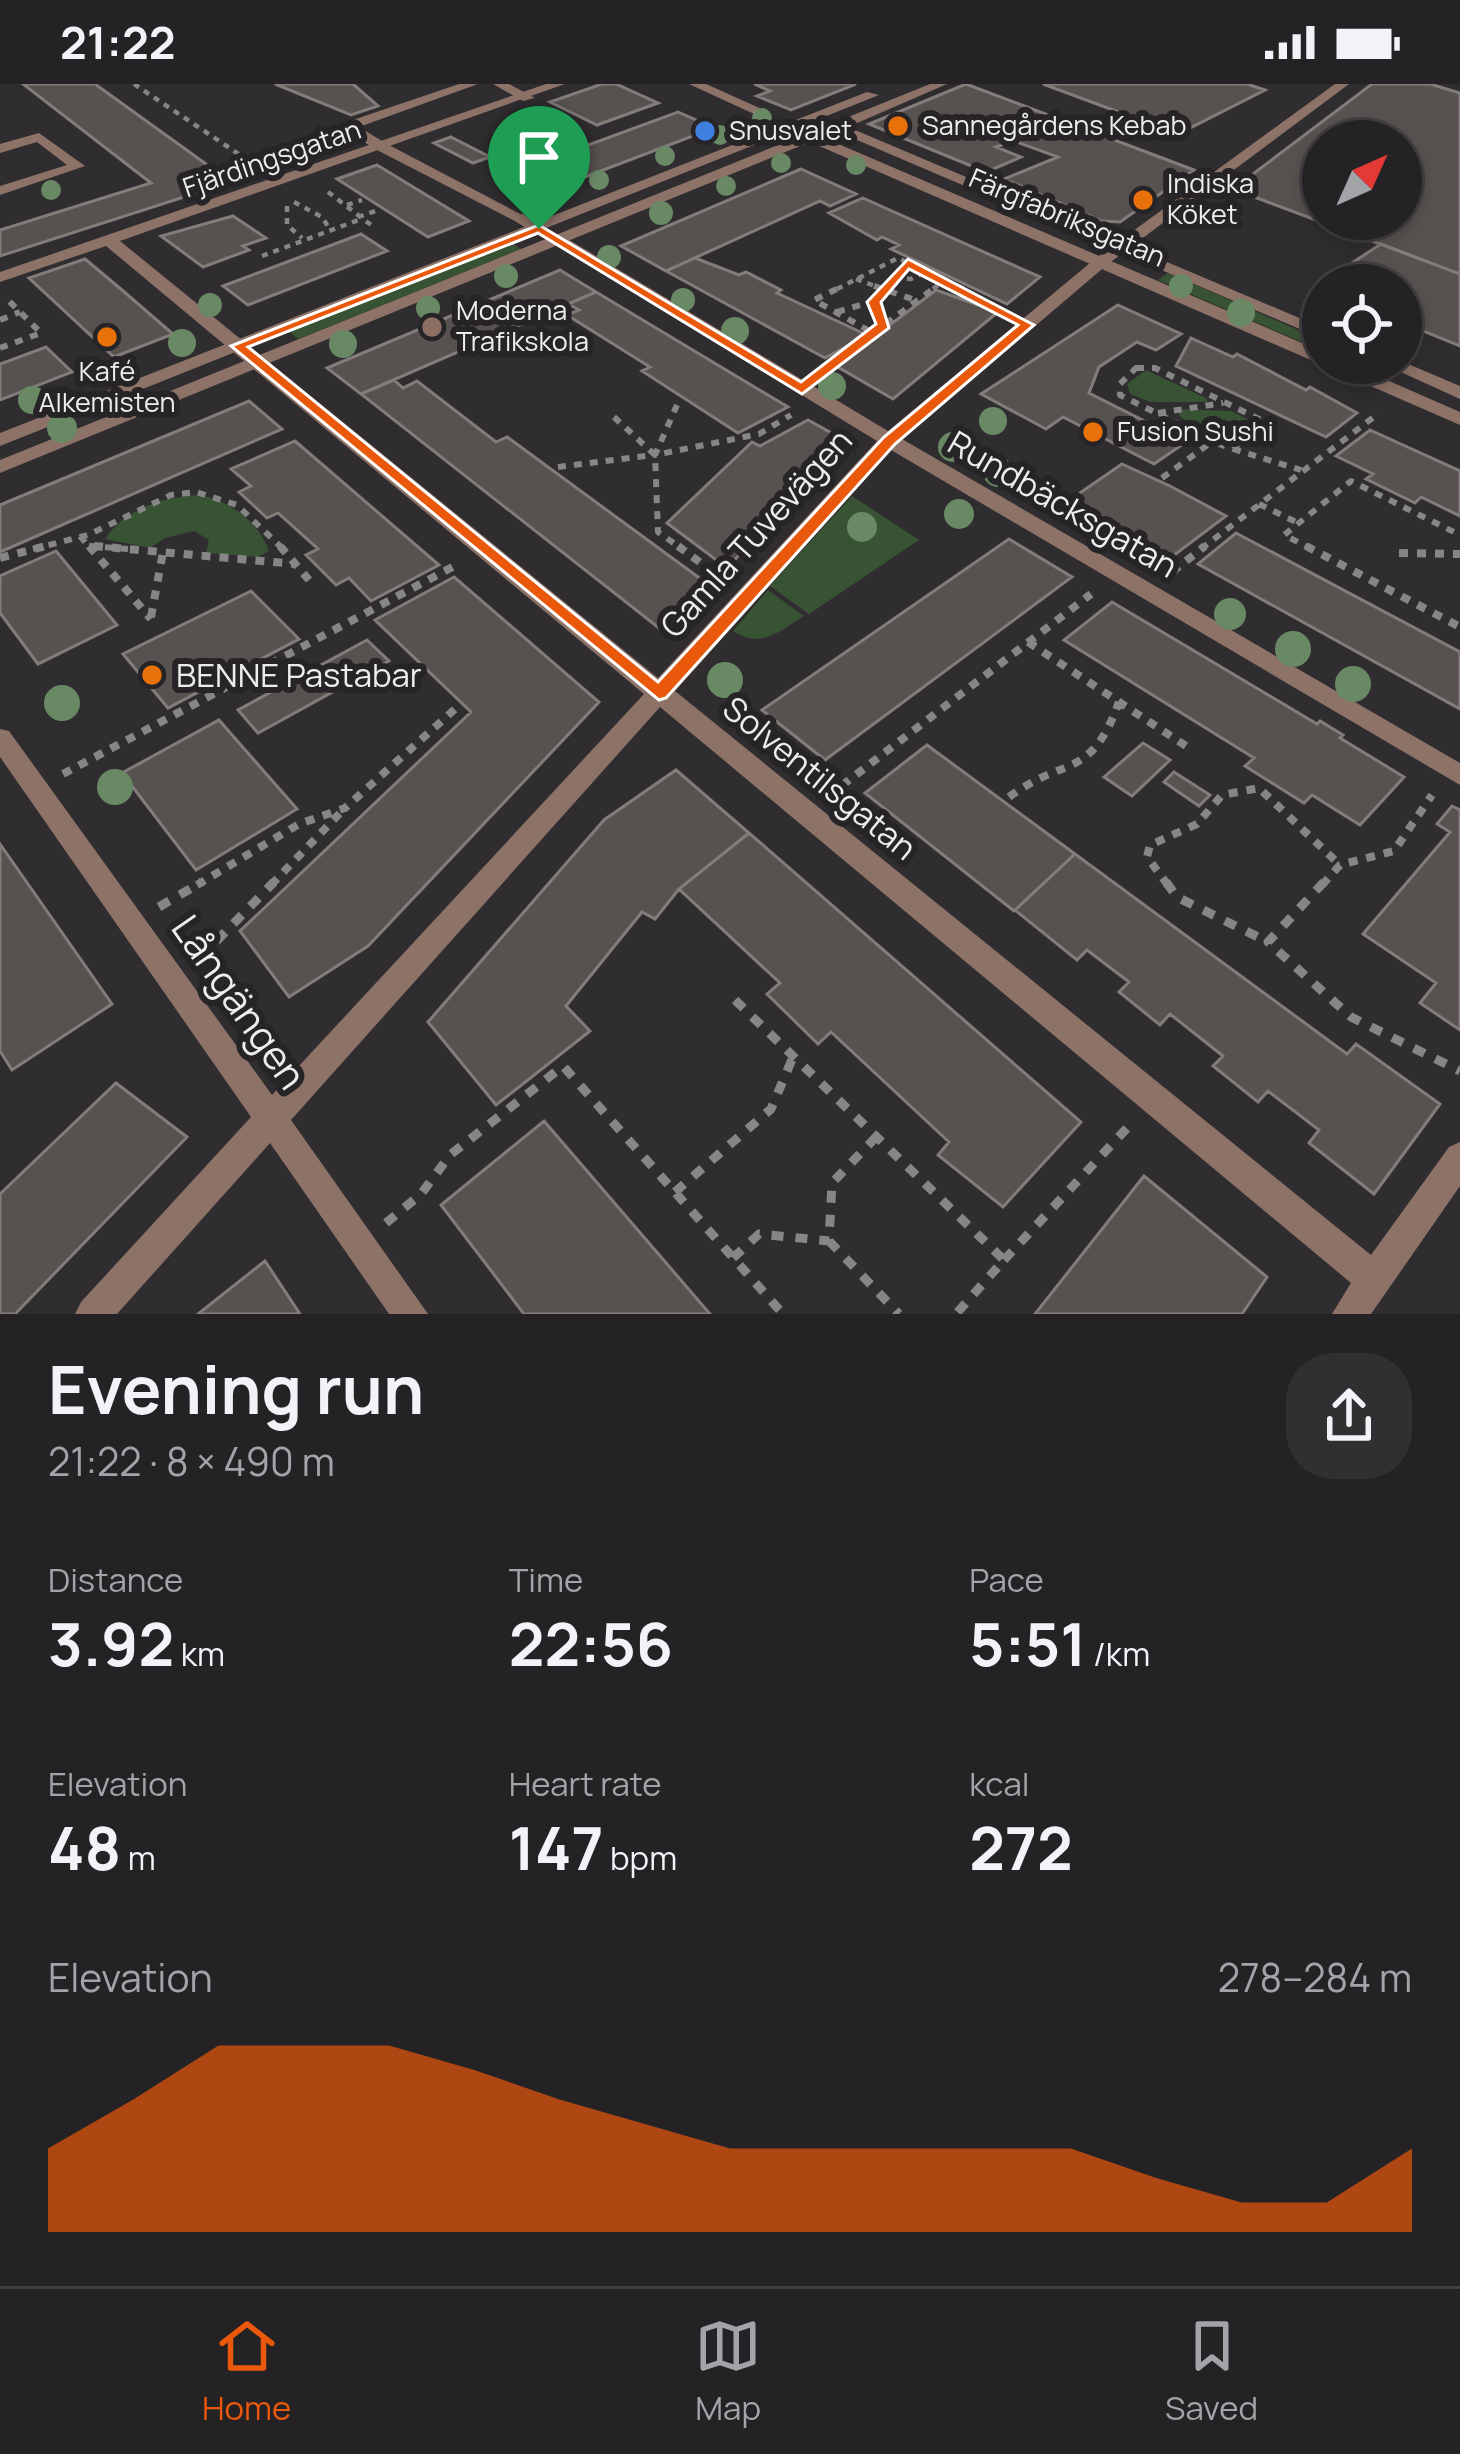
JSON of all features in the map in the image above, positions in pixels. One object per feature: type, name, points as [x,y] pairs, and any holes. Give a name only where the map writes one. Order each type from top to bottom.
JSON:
[{"type":"street","points":[[382,147],[353,131],[352,124],[472,84]]},
{"type":"street","points":[[499,84],[528,98]]},
{"type":"street","name":"Fjärdingsgatan","points":[[0,277],[559,84]]},
{"type":"street","points":[[694,84],[759,111]]},
{"type":"street","points":[[0,440],[903,84]]},
{"type":"street","points":[[0,467],[941,84]]},
{"type":"street","name":"Gamla Tuvevägen","points":[[93,1314],[890,440],[1102,261],[1343,84]]},
{"type":"street","name":"Färgfabriksgatan","points":[[815,118],[1302,325]]},
{"type":"street","name":"Färgfabriksgatan","points":[[788,129],[1302,349]]},
{"type":"street","points":[[0,149],[38,137],[78,166],[0,191]]},
{"type":"street","name":"Rundbäcksgatan","points":[[382,147],[560,241],[810,394],[1455,772]]},
{"type":"street","points":[[329,150],[344,160]]},
{"type":"street","name":"Solventilsgatan","points":[[109,240],[1374,1280]]},
{"type":"street","points":[[1422,377],[1460,393]]},
{"type":"street","points":[[1381,384],[1460,418]]},
{"type":"street","name":"Långängen","points":[[0,738],[410,1314]]},
{"type":"street","points":[[1350,1314],[1460,1158]]},
{"type":"path","points":[[134,84],[280,182]]},
{"type":"path","points":[[302,174],[375,228]]},
{"type":"path","points":[[304,239],[287,225],[286,207],[329,195]]},
{"type":"path","points":[[347,205],[362,200]]},
{"type":"path","points":[[293,202],[325,218],[330,229]]},
{"type":"path","points":[[262,256],[378,210]]},
{"type":"path","points":[[873,333],[814,300],[898,258],[1027,325]]},
{"type":"path","points":[[836,312],[874,302],[908,263]]},
{"type":"path","points":[[895,278],[911,279],[925,271]]},
{"type":"path","points":[[856,279],[916,300]]},
{"type":"path","points":[[558,466],[655,455],[759,434],[810,394],[873,333],[944,280]]},
{"type":"path","points":[[0,292],[41,333],[0,348]]},
{"type":"path","points":[[874,302],[884,325]]},
{"type":"path","points":[[0,320],[20,313]]},
{"type":"path","points":[[1233,448],[1265,422],[1155,368],[1136,368],[1120,384],[1120,395],[1156,414],[1213,441],[1233,448],[1301,470]]},
{"type":"path","points":[[1156,414],[1168,406],[1214,409],[1225,402]]},
{"type":"path","points":[[677,405],[655,455],[658,532],[746,597]]},
{"type":"path","points":[[1147,591],[1381,412]]},
{"type":"path","points":[[614,417],[655,455]]},
{"type":"path","points":[[1162,478],[1213,441]]},
{"type":"path","points":[[1460,535],[1351,481],[1284,535],[1460,627]]},
{"type":"path","points":[[0,558],[95,533],[154,500],[204,490],[224,494],[309,580]]},
{"type":"path","points":[[1259,503],[1298,523]]},
{"type":"path","points":[[80,536],[151,619],[163,552]]},
{"type":"path","points":[[88,546],[295,564]]},
{"type":"path","points":[[36,789],[486,550]]},
{"type":"path","points":[[1400,553],[1460,554]]},
{"type":"path","points":[[849,780],[1097,589]]},
{"type":"path","points":[[1028,643],[1189,748]]},
{"type":"path","points":[[1009,797],[1029,779],[1083,761],[1108,735],[1119,702]]},
{"type":"path","points":[[174,984],[345,808],[455,709]]},
{"type":"path","points":[[1268,942],[1340,866],[1394,851],[1455,772]]},
{"type":"path","points":[[1340,866],[1259,788],[1222,795],[1196,824],[1150,845],[1147,857],[1177,897],[1268,942],[1351,1017],[1460,1071]]},
{"type":"path","points":[[132,923],[299,824],[345,808]]},
{"type":"path","points":[[735,1000],[1004,1260]]},
{"type":"path","points":[[675,1192],[771,1109],[793,1057]]},
{"type":"path","points":[[360,1244],[421,1194],[450,1155],[563,1066],[783,1314]]},
{"type":"path","points":[[956,1314],[1154,1099]]},
{"type":"path","points":[[829,1241],[832,1183],[876,1137]]},
{"type":"path","points":[[733,1258],[759,1234],[829,1241],[899,1314]]},
{"type":"green space","points":[[513,244],[521,249],[298,339],[289,331]]},
{"type":"green space","points":[[1168,273],[1302,332],[1302,342],[1158,280]]},
{"type":"green space","points":[[1146,370],[1208,402],[1150,402],[1130,394],[1127,384]]},
{"type":"green space","points":[[1177,411],[1231,411],[1253,422],[1233,439],[1181,418]]},
{"type":"green space","points":[[199,495],[241,514],[269,551],[258,557],[206,553],[209,540],[194,531],[165,538],[150,548],[105,539],[123,519],[147,506]]},
{"type":"green space","points":[[852,496],[919,540],[809,614],[770,586]]},
{"type":"green space","points":[[768,590],[804,616],[761,638],[733,631]]},
{"type":"building","points":[[23,84],[95,84],[231,182],[0,256],[0,230],[151,183]]},
{"type":"building","points":[[275,84],[353,84],[378,106],[351,115]]},
{"type":"building","points":[[602,84],[616,84],[658,103],[597,125],[550,102]]},
{"type":"building","points":[[754,84],[856,84],[791,110],[757,96],[770,91]]},
{"type":"building","points":[[966,84],[1194,170],[1120,222],[1101,221],[1004,179],[1058,157],[1014,141],[996,147],[1021,157],[986,172],[869,124]]},
{"type":"building","points":[[1043,84],[1247,84],[1265,90],[1178,134]]},
{"type":"building","points":[[1372,84],[1430,84],[1460,93],[1460,274],[1369,240],[1422,240],[1422,120],[1324,120]]},
{"type":"building","points":[[678,112],[714,128],[535,196],[501,177]]},
{"type":"building","points":[[541,133],[555,141],[513,155],[499,148]]},
{"type":"building","points":[[451,137],[490,157],[473,163],[434,143]]},
{"type":"building","points":[[1302,137],[1302,215],[1233,189]]},
{"type":"building","points":[[377,165],[469,221],[428,237],[337,179]]},
{"type":"building","points":[[801,169],[856,194],[830,206],[820,201],[666,271],[621,246]]},
{"type":"building","points":[[863,198],[1040,277],[1007,304],[891,249],[899,245],[882,237],[877,240],[829,213]]},
{"type":"building","points":[[233,216],[266,238],[243,246],[249,250],[203,267],[161,236]]},
{"type":"building","points":[[361,234],[387,251],[248,305],[223,286]]},
{"type":"building","points":[[1381,244],[1460,274],[1460,346],[1422,331],[1422,264],[1350,264]]},
{"type":"building","points":[[695,258],[739,275],[746,272],[781,290],[777,293],[867,335],[825,358],[666,271]]},
{"type":"building","points":[[85,259],[173,334],[114,357],[29,278]]},
{"type":"building","points":[[560,270],[596,292],[361,394],[327,368]]},
{"type":"building","points":[[936,290],[998,312],[893,399],[836,366]]},
{"type":"building","points":[[596,292],[788,407],[738,433],[642,371],[650,367],[567,315],[579,310],[569,304]]},
{"type":"building","points":[[1118,305],[1181,334],[1156,350],[1137,342],[1099,367],[1089,393],[1186,442],[1154,464],[1063,417],[1046,429],[981,394]]},
{"type":"building","points":[[1191,338],[1233,357],[1237,354],[1357,413],[1326,437],[1176,366]]},
{"type":"building","points":[[46,347],[72,372],[0,400],[0,364]]},
{"type":"building","points":[[394,380],[403,388],[417,381],[496,442],[507,437],[709,585],[664,632],[361,394]]},
{"type":"building","points":[[249,401],[282,429],[0,552],[0,505]]},
{"type":"building","points":[[808,420],[846,441],[727,568],[667,523],[752,442],[760,446]]},
{"type":"building","points":[[1370,430],[1460,471],[1460,516],[1421,497],[1415,503],[1366,479],[1373,474],[1336,456]]},
{"type":"building","points":[[295,441],[439,565],[371,601],[349,578],[336,585],[306,555],[318,549],[278,513],[267,518],[239,492],[251,486],[231,469]]},
{"type":"building","points":[[1122,464],[1226,516],[1173,556],[1071,499]]},
{"type":"building","points":[[1236,533],[1460,652],[1460,709],[1198,564]]},
{"type":"building","points":[[1009,539],[1072,577],[825,760],[762,710]]},
{"type":"building","points":[[56,551],[117,625],[38,664],[0,613],[0,576]]},
{"type":"building","points":[[454,577],[599,702],[368,946],[289,997],[240,931],[471,712],[375,620]]},
{"type":"building","points":[[251,591],[299,639],[168,708],[123,654]]},
{"type":"building","points":[[1112,602],[1317,724],[1320,721],[1404,777],[1360,825],[1312,795],[1304,803],[1245,766],[1254,758],[1064,640]]},
{"type":"building","points":[[367,640],[389,661],[258,733],[238,710]]},
{"type":"building","points":[[219,720],[297,809],[196,870],[122,773]]},
{"type":"building","points":[[1143,743],[1170,760],[1132,796],[1104,777]]},
{"type":"building","points":[[927,745],[1075,854],[1014,911],[865,793]]},
{"type":"building","points":[[676,770],[749,833],[679,889],[655,919],[642,912],[566,1006],[590,1031],[496,1105],[428,1022],[604,820]]},
{"type":"building","points":[[1174,772],[1210,795],[1199,806],[1164,782]]},
{"type":"building","points":[[1452,806],[1460,810],[1460,1030],[1420,1003],[1436,983],[1363,934],[1450,832],[1437,824]]},
{"type":"building","points":[[749,833],[1081,1122],[1003,1207],[938,1155],[949,1142],[831,1032],[818,1044],[767,994],[780,983],[679,889]]},
{"type":"building","points":[[0,844],[112,1004],[12,1070],[0,1051]]},
{"type":"building","points":[[1075,854],[1347,1054],[1356,1044],[1440,1104],[1374,1194],[1309,1143],[1319,1130],[1268,1091],[1258,1102],[1213,1066],[1223,1056],[1170,1014],[1160,1025],[1119,992],[1129,982],[1087,950],[1077,960],[1015,910]]},
{"type":"building","points":[[116,1083],[187,1137],[15,1314],[0,1314],[0,1194]]},
{"type":"building","points":[[544,1121],[710,1314],[524,1314],[441,1205]]},
{"type":"building","points":[[1144,1176],[1267,1277],[1242,1314],[1035,1314]]},
{"type":"building","points":[[265,1261],[300,1314],[198,1314]]},
{"type":"place","name":"Sannegårdens Kebab","points":[[898,126]]},
{"type":"place","name":"Snusvalet","points":[[705,131]]},
{"type":"place","name":"Indiska Köket","points":[[1143,200]]},
{"type":"place","name":"Moderna Trafikskola","points":[[432,327]]},
{"type":"place","name":"Kafé Alkemisten","points":[[107,337]]},
{"type":"place","name":"Fusion Sushi","points":[[1093,432]]},
{"type":"place","name":"BENNE Pastabar","points":[[152,675]]},
{"type":"route","points":[[539,229],[802,389],[884,325],[874,302],[908,263],[1027,325],[890,440],[659,693],[238,346],[539,229]]}]
